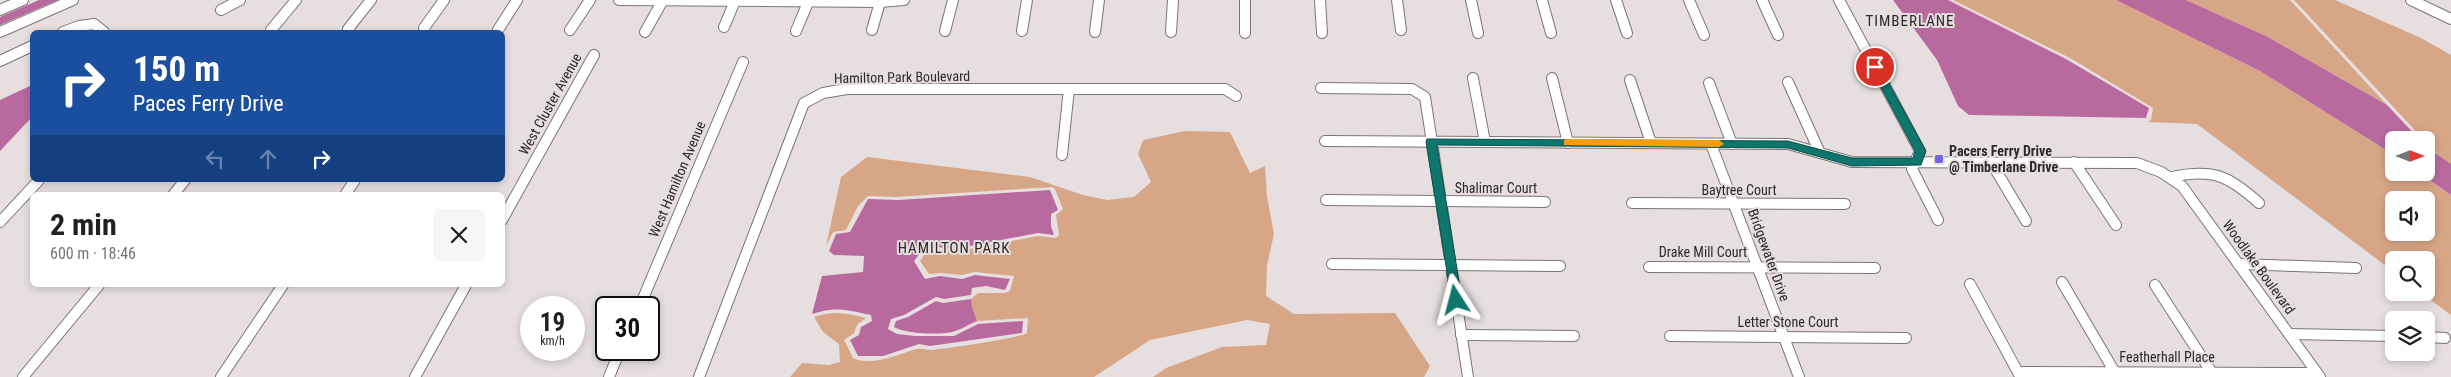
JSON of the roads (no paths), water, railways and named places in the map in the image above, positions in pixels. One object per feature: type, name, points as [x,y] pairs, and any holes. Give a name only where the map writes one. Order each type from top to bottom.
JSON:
[{"type":"street","points":[[0,32],[73,0]]},
{"type":"street","points":[[220,10],[240,0]]},
{"type":"street","points":[[270,30],[296,0]]},
{"type":"street","points":[[348,29],[371,0]]},
{"type":"street","points":[[424,28],[444,0]]},
{"type":"street","points":[[498,30],[517,0]]},
{"type":"street","points":[[570,30],[590,0]]},
{"type":"street","points":[[619,0],[880,2],[904,0]]},
{"type":"street","points":[[644,32],[663,0]]},
{"type":"street","points":[[945,31],[953,0]]},
{"type":"street","points":[[1022,31],[1027,0]]},
{"type":"street","points":[[1096,32],[1100,0]]},
{"type":"street","points":[[1171,32],[1173,0]]},
{"type":"street","points":[[1245,0],[1245,33]]},
{"type":"street","points":[[1320,0],[1322,33]]},
{"type":"street","points":[[1397,0],[1401,30]]},
{"type":"street","points":[[1471,0],[1478,33]]},
{"type":"street","points":[[1542,0],[1551,33]]},
{"type":"street","points":[[1616,0],[1627,33]]},
{"type":"street","points":[[1689,0],[1704,35]]},
{"type":"street","points":[[1762,0],[1778,35]]},
{"type":"street","points":[[1839,0],[1920,151],[1917,162],[1912,169],[1938,220]]},
{"type":"street","points":[[2412,0],[2451,19]]},
{"type":"street","points":[[0,10],[19,1]]},
{"type":"street","points":[[724,27],[735,1]]},
{"type":"street","points":[[796,31],[809,1]]},
{"type":"street","points":[[872,30],[880,2]]},
{"type":"street","points":[[68,30],[78,26],[94,24],[102,30]]},
{"type":"street","points":[[0,61],[30,47]]},
{"type":"street","name":"West Cluster Avenue","points":[[505,215],[594,55]]},
{"type":"street","name":"West Hamilton Avenue","points":[[643,296],[743,62]]},
{"type":"street","points":[[1473,78],[1485,142]]},
{"type":"street","points":[[1552,78],[1568,143]]},
{"type":"street","points":[[1630,80],[1651,143]]},
{"type":"street","points":[[1788,82],[1820,153]]},
{"type":"street","points":[[1709,83],[1732,144]]},
{"type":"street","points":[[1321,88],[1412,89],[1425,97],[1468,377]]},
{"type":"street","name":"Hamilton Park Boulevard","points":[[699,377],[804,103],[823,93],[847,89],[1225,90],[1236,96]]},
{"type":"street","points":[[1062,156],[1069,89]]},
{"type":"street","points":[[1325,141],[1788,144],[1852,162],[2137,163],[2156,168],[2172,177],[2195,171],[2220,174],[2239,185],[2259,203]]},
{"type":"street","name":"Bridgewater Drive","points":[[1711,144],[1799,377]]},
{"type":"street","points":[[1992,162],[2026,221]]},
{"type":"street","points":[[2074,162],[2116,225]]},
{"type":"street","name":"Woodlake Boulevard","points":[[2172,177],[2182,186],[2318,375]]},
{"type":"street","points":[[0,222],[37,182]]},
{"type":"street","points":[[176,192],[184,182]]},
{"type":"street","name":"Shalimar Court","points":[[1326,200],[1545,202]]},
{"type":"street","name":"Baytree Court","points":[[1632,203],[1845,204]]},
{"type":"street","points":[[1332,264],[1560,266]]},
{"type":"street","points":[[2238,264],[2356,268]]},
{"type":"street","name":"Drake Mill Court","points":[[1649,267],[1876,268]]},
{"type":"street","points":[[2062,282],[2116,375]]},
{"type":"street","points":[[1970,284],[2019,374]]},
{"type":"street","points":[[2155,284],[2213,375]]},
{"type":"street","points":[[23,377],[97,287]]},
{"type":"street","points":[[221,377],[282,287]]},
{"type":"street","points":[[415,377],[465,287]]},
{"type":"street","points":[[2289,334],[2385,336]]},
{"type":"street","points":[[1461,335],[1574,336]]},
{"type":"street","name":"Letter Stone Court","points":[[1670,336],[1906,338]]},
{"type":"street","points":[[2435,338],[2444,338]]},
{"type":"street","points":[[609,377],[616,361]]},
{"type":"street","name":"Featherhall Place","points":[[2019,374],[2318,375]]},
{"type":"waterway","points":[[2435,159],[2451,170]]},
{"type":"place","name":"Pacers Ferry Drive @ Timberlane Drive","points":[[1939,159]]},
{"type":"district","name":"TIMBERLANE","points":[[1910,21]]},
{"type":"district","name":"HAMILTON PARK","points":[[954,248]]}]
